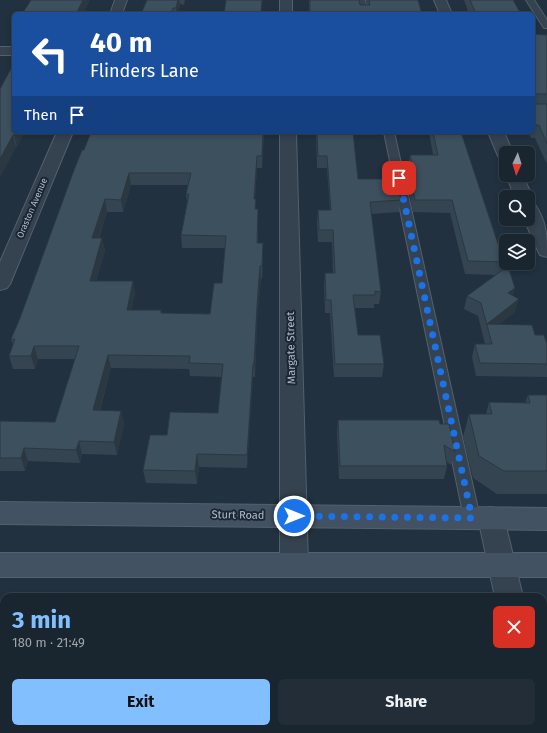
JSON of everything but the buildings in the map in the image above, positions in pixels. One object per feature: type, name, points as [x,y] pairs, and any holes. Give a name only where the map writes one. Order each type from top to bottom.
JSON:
[{"type":"main road","name":"Sturt Road","points":[[0,513],[547,519]]},
{"type":"main road","points":[[0,565],[547,565]]},
{"type":"street","points":[[117,12],[122,0]]},
{"type":"street","points":[[286,0],[286,12]]},
{"type":"street","points":[[440,0],[445,12]]},
{"type":"street","points":[[0,51],[12,51]]},
{"type":"street","name":"Oraston Avenue","points":[[0,284],[9,243],[64,134]]},
{"type":"street","name":"Margate Street","points":[[288,134],[294,565]]},
{"type":"street","points":[[497,134],[502,146]]},
{"type":"street","points":[[535,223],[547,251]]},
{"type":"street","points":[[481,518],[502,565],[508,593]]},
{"type":"lane","points":[[361,0],[364,12]]},
{"type":"lane","points":[[530,0],[547,26]]},
{"type":"lane","points":[[389,134],[481,518]]},
{"type":"route","points":[[294,516],[472,518],[399,178]]}]
